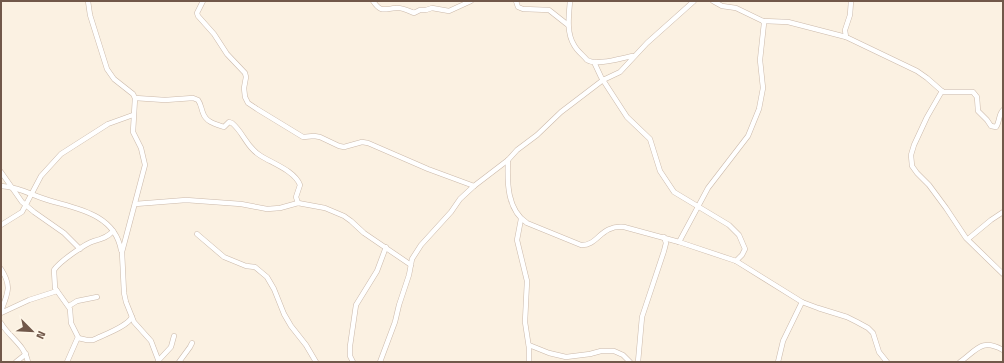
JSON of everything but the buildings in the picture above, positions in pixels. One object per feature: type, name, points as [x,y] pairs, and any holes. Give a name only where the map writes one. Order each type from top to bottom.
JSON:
[{"type":"street","points":[[88,1],[90,15],[107,69],[114,79],[133,94],[135,98],[132,132],[141,148],[145,165],[122,252]]},
{"type":"street","points":[[203,1],[197,14],[198,16],[245,73],[245,97],[248,102],[257,109],[303,137],[316,136],[344,147],[362,142],[368,143],[428,169],[474,186]]},
{"type":"street","points":[[373,1],[382,10],[398,8],[414,13],[432,8],[448,11],[471,1]]},
{"type":"street","points":[[516,1],[518,7],[523,9],[548,10],[568,25]]},
{"type":"street","points":[[570,1],[568,25],[574,46],[587,60],[594,62],[634,56]]},
{"type":"street","points":[[380,362],[395,322],[414,255],[421,245],[451,212],[460,199],[474,186],[508,160],[517,150],[537,135],[561,112],[603,80],[619,73],[634,56],[694,1]]},
{"type":"street","points":[[713,1],[722,6],[736,8],[763,21],[788,22],[846,37],[917,71],[942,91],[973,92],[977,97],[978,111],[993,127],[998,125],[999,115],[1003,110]]},
{"type":"street","points":[[846,37],[844,30],[851,13],[851,1]]},
{"type":"street","points":[[679,242],[697,207],[715,178],[745,140],[759,109],[763,88],[760,60],[763,21]]},
{"type":"street","points":[[594,62],[603,80],[627,118],[650,139],[660,171],[674,192],[729,225],[739,235],[745,249],[742,256],[736,261]]},
{"type":"street","points":[[942,91],[914,145],[911,155],[911,162],[917,173],[950,212],[961,232],[1003,274]]},
{"type":"street","points":[[135,98],[165,100],[194,98],[198,100],[207,120],[224,127],[229,122],[232,123],[255,152],[277,164],[296,178],[300,185],[296,199],[298,203]]},
{"type":"street","points":[[1,225],[19,215],[42,176],[61,154],[108,124],[133,115]]},
{"type":"street","points":[[508,160],[510,197],[514,210],[522,219],[581,246],[588,244],[607,229],[617,226],[628,227],[664,237],[736,261],[802,302],[847,317],[868,328],[873,333],[879,352],[887,362]]},
{"type":"street","points":[[1,172],[26,205],[64,233],[80,248]]},
{"type":"street","points":[[1,186],[12,187],[50,201],[86,211],[96,216],[114,231],[122,252],[124,293],[132,317],[138,327],[152,343],[158,362]]},
{"type":"street","points":[[134,204],[186,200],[241,204],[267,209],[280,208],[298,203],[325,208],[344,216],[364,232],[411,264]]},
{"type":"street","points":[[968,239],[1003,212]]},
{"type":"street","points":[[522,219],[518,240],[527,281],[525,322],[529,345],[529,362]]},
{"type":"street","points":[[78,338],[71,323],[71,312],[69,306],[57,292],[54,281],[55,268],[64,259],[80,248],[102,239],[114,231]]},
{"type":"street","points":[[197,234],[224,257],[246,266],[255,266],[267,277],[291,326],[306,345],[316,362]]},
{"type":"street","points":[[638,362],[642,317],[664,251],[666,243],[664,237]]},
{"type":"street","points":[[353,362],[350,356],[350,346],[356,305],[376,271],[386,247]]},
{"type":"street","points":[[1,269],[9,288],[1,312]]},
{"type":"street","points":[[1,312],[29,300],[57,292]]},
{"type":"street","points":[[69,306],[75,301],[96,297]]},
{"type":"street","points":[[778,362],[782,346],[802,302]]},
{"type":"street","points":[[78,338],[93,340],[124,325],[132,317]]},
{"type":"street","points":[[1,324],[26,354],[28,362]]},
{"type":"street","points":[[158,362],[171,347],[174,336]]},
{"type":"street","points":[[67,362],[78,338]]},
{"type":"street","points":[[179,362],[192,343]]},
{"type":"street","points":[[960,362],[983,345],[989,344],[1003,350]]},
{"type":"street","points":[[529,345],[549,353],[566,357],[601,351],[614,351],[623,355],[630,362]]},
{"type":"street","points":[[16,362],[26,354]]}]
